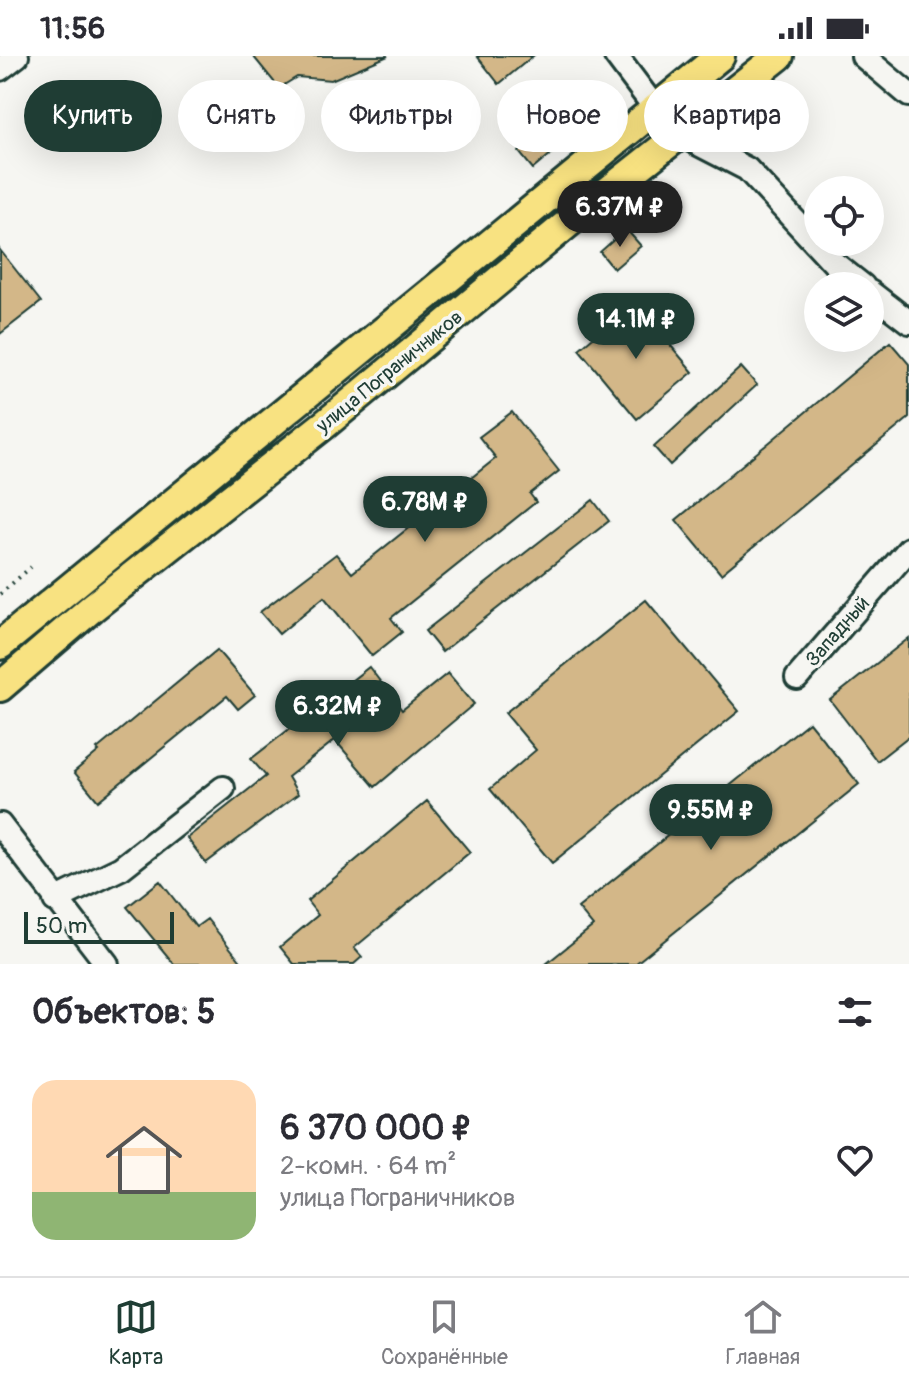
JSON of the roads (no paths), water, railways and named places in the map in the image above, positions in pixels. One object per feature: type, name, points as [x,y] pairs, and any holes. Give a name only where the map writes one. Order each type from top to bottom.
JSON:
[{"type":"main road","name":"улица Пограничников","points":[[690,80],[720,56]]},
{"type":"main road","name":"улица Пограничников","points":[[749,80],[779,56]]},
{"type":"main road","name":"улица Пограничников","points":[[0,645],[644,117]]},
{"type":"main road","name":"улица Пограничников","points":[[0,687],[92,608],[659,152]]},
{"type":"lane","points":[[0,69],[17,56]]},
{"type":"lane","points":[[616,56],[644,93]]},
{"type":"lane","points":[[863,56],[909,95]]},
{"type":"lane","points":[[714,152],[747,169],[845,272]]},
{"type":"lane","points":[[884,303],[909,322]]},
{"type":"lane","name":"Западный","points":[[797,678],[909,549]]},
{"type":"lane","points":[[55,900],[121,868],[223,788]]},
{"type":"lane","points":[[0,825],[107,964]]}]
